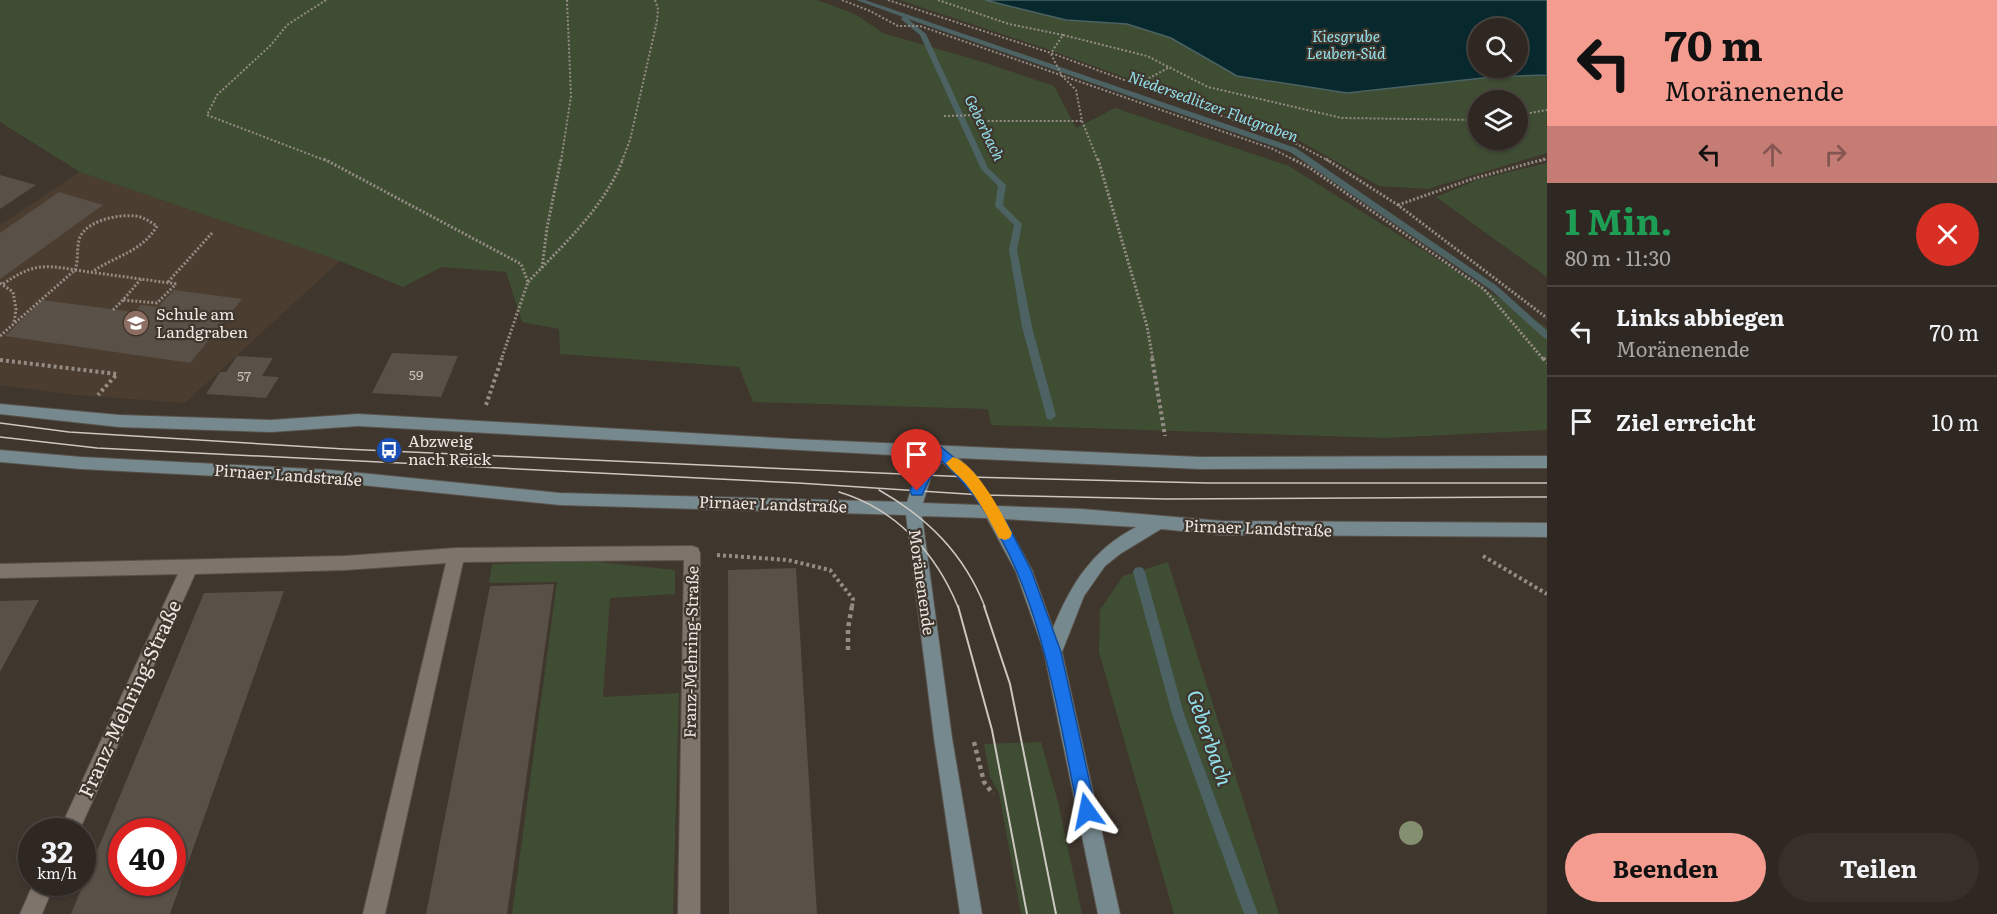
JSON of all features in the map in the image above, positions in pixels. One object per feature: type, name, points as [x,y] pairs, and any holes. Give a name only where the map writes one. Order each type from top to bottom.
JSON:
[{"type":"street","points":[[0,409],[119,421],[271,426],[358,420],[941,452],[1200,463],[1547,462]]},
{"type":"street","points":[[941,452],[969,477],[993,512],[1023,570],[1053,652],[1109,914]]},
{"type":"street","name":"Moränenende","points":[[941,452],[924,475],[913,509],[943,738],[971,914]]},
{"type":"street","name":"Pirnaer Landstraße","points":[[0,456],[81,463],[332,476],[560,499],[993,512],[1082,516],[1222,528],[1547,530]]},
{"type":"street","points":[[1053,652],[1070,605],[1092,567],[1136,533],[1157,524]]},
{"type":"street","name":"Franz-Mehring-Straße","points":[[0,572],[345,563],[456,555],[692,553],[689,914]]},
{"type":"street","points":[[374,914],[456,555]]},
{"type":"street","name":"Franz-Mehring-Straße","points":[[75,818],[190,567]]},
{"type":"street","points":[[31,914],[39,896]]},
{"type":"path","points":[[327,0],[287,25],[271,45],[217,95],[207,115],[323,159],[521,264],[528,282]]},
{"type":"path","points":[[542,268],[543,239],[556,188],[570,109],[571,49],[567,0]]},
{"type":"path","points":[[484,411],[528,282],[581,226],[614,182],[630,140],[657,21],[658,9],[655,0]]},
{"type":"path","points":[[842,0],[898,26],[920,26],[1061,74],[1273,149],[1311,168],[1484,289],[1547,363]]},
{"type":"path","points":[[888,0],[1137,84],[1295,142],[1342,168],[1398,205],[1547,318]]},
{"type":"path","points":[[938,0],[1010,24],[1142,55],[1161,62],[1167,68],[1208,87],[1342,118],[1468,120]]},
{"type":"path","points":[[1052,55],[1063,35]]},
{"type":"path","points":[[1052,55],[1061,74],[1076,90],[1082,121],[1099,163],[1147,326],[1164,436],[1173,436]]},
{"type":"path","points":[[1137,84],[1167,68]]},
{"type":"path","points":[[1528,113],[1547,110]]},
{"type":"path","points":[[944,116],[977,115],[979,122],[1082,121]]},
{"type":"path","points":[[1398,205],[1472,179],[1547,159]]},
{"type":"path","points":[[0,336],[75,270],[77,245],[83,232],[94,224],[136,215],[158,226],[152,238],[138,249],[92,272]]},
{"type":"path","points":[[168,282],[212,233]]},
{"type":"path","points":[[14,324],[16,309],[13,292],[1,284],[28,267],[39,264],[177,284],[157,303],[123,300]]},
{"type":"path","points":[[113,310],[141,279]]},
{"type":"path","points":[[0,360],[117,374],[94,400]]},
{"type":"path","points":[[1440,531],[1547,594]]},
{"type":"path","points":[[692,553],[788,560],[830,570],[853,599],[848,628],[848,650]]},
{"type":"path","points":[[973,737],[984,782],[993,794]]},
{"type":"shaded area","name":"Schule am Landgraben","points":[[80,172],[340,261],[185,403],[75,395],[0,385],[0,225]]},
{"type":"green space","points":[[0,0],[817,0],[855,14],[883,33],[986,63],[1054,86],[1076,128],[1115,108],[1289,166],[1547,328],[1547,430],[1385,438],[991,425],[988,409],[753,402],[739,367],[560,354],[559,329],[522,322],[506,272],[442,267],[403,287],[340,261],[80,172],[0,122]]},
{"type":"green space","points":[[899,0],[985,0],[1066,20],[1127,24],[1171,38],[1237,76],[1347,93],[1483,78],[1528,78],[1528,76],[1547,75],[1547,153],[1428,189],[1379,186],[1300,141],[1047,49]]},
{"type":"green space","points":[[1547,163],[1547,277],[1436,197],[1477,180]]},
{"type":"green space","points":[[588,561],[675,570],[675,594],[610,598],[603,697],[679,693],[673,914],[512,914],[557,582],[489,583],[492,564]]},
{"type":"green space","points":[[1168,562],[1279,914],[1174,914],[1099,652],[1100,610],[1123,576]]},
{"type":"green space","points":[[1041,742],[1058,802],[1082,914],[1021,914],[999,793],[990,777],[984,744]]},
{"type":"water","name":"Kiesgrube Leuben-Süd","points":[[985,0],[1547,0],[1547,75],[1528,76],[1528,18],[1468,18],[1468,78],[1483,78],[1347,93],[1237,76],[1171,38],[1127,24],[1066,20]]},
{"type":"building","points":[[0,175],[36,185],[0,209]]},
{"type":"building","points":[[59,192],[103,205],[0,279],[0,233]]},
{"type":"building","points":[[174,290],[242,299],[190,363],[5,336],[42,300],[134,312],[141,305],[158,307]]},
{"type":"building","points":[[392,353],[458,356],[441,397],[372,393]]},
{"type":"building","points":[[237,356],[273,358],[262,376],[279,377],[266,398],[206,394],[220,372],[226,372]]},
{"type":"building","points":[[796,568],[817,914],[729,914],[728,570]]},
{"type":"building","points":[[554,584],[507,914],[426,914],[490,586]]},
{"type":"building","points":[[284,591],[186,869],[186,818],[111,818],[204,593]]},
{"type":"building","points":[[39,600],[0,672],[0,601]]},
{"type":"building","points":[[108,825],[108,896],[176,896],[170,914],[71,914],[78,896],[96,896],[96,854]]},
{"type":"waterway","name":"Niedersedlitzer Flutgraben","points":[[859,0],[1293,150],[1494,288],[1547,336]]},
{"type":"waterway","name":"Geberbach","points":[[904,19],[923,34],[985,169],[1002,185],[999,206],[1018,224],[1013,250],[1027,327],[1051,416]]},
{"type":"waterway","name":"Geberbach","points":[[1139,572],[1178,714],[1251,914]]},
{"type":"tram line","points":[[0,423],[69,432],[344,449],[969,477],[1207,483],[1547,483]]},
{"type":"tram line","points":[[0,437],[97,448],[798,483],[982,495],[1167,499],[1547,497]]},
{"type":"tram line","points":[[879,490],[929,525],[942,539],[966,570],[985,607]]},
{"type":"tram line","points":[[839,492],[879,510],[912,536],[938,569],[958,607]]},
{"type":"tram line","points":[[958,606],[992,730],[1027,914]]},
{"type":"tram line","points":[[984,606],[1010,684],[1056,914]]},
{"type":"slow traffic","points":[[953,463],[969,477],[1005,533]]},
{"type":"place","name":"Schule am Landgraben","points":[[136,323]]},
{"type":"place","name":"Abzweig nach Reick","points":[[389,450]]},
{"type":"route","points":[[917,491],[924,475],[941,452],[969,477],[993,512],[1023,570],[1053,652],[1087,811]]}]
